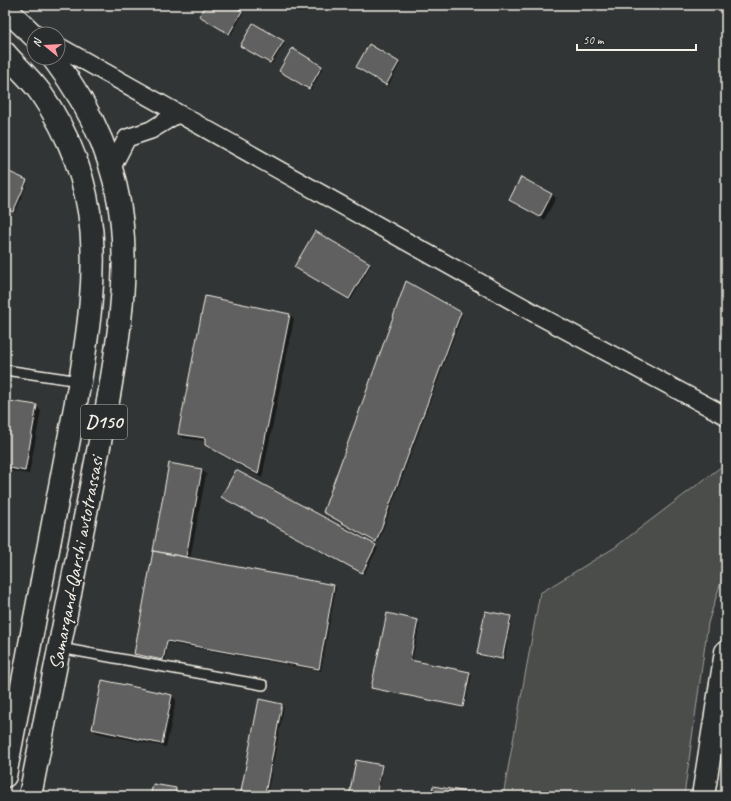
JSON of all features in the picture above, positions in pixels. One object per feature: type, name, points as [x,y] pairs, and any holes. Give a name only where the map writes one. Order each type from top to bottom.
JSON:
[{"type":"main road","points":[[5,8],[26,27]]},
{"type":"main road","name":"Samarqand-Qarshi avtotrassasi","points":[[5,53],[39,90],[56,117],[71,148],[83,182],[91,218],[93,282],[88,332],[80,381],[5,776]]},
{"type":"main road","name":"Samarqand-Qarshi avtotrassasi","points":[[30,796],[118,344],[124,287],[124,230],[112,167],[93,119],[69,78],[59,66]]},
{"type":"main road","points":[[703,796],[726,652]]},
{"type":"street","points":[[66,51],[534,313],[726,416]]},
{"type":"street","points":[[112,167],[127,138],[151,130],[177,114]]},
{"type":"lane","points":[[5,370],[80,381]]},
{"type":"lane","points":[[58,648],[264,685]]},
{"type":"shaded area","points":[[726,463],[726,566],[708,623],[684,796],[503,796],[540,593],[614,548]]},
{"type":"building","points":[[206,5],[232,5],[242,11],[229,34],[199,16]]},
{"type":"building","points":[[253,23],[284,41],[270,63],[240,46]]},
{"type":"building","points":[[369,44],[399,62],[386,85],[356,67]]},
{"type":"building","points":[[292,48],[322,66],[309,89],[279,71]]},
{"type":"building","points":[[5,170],[27,180],[13,212],[5,208]]},
{"type":"building","points":[[521,177],[552,194],[540,217],[509,200]]},
{"type":"building","points":[[315,231],[370,263],[349,299],[294,267]]},
{"type":"building","points":[[406,281],[461,312],[376,542],[323,512]]},
{"type":"building","points":[[205,296],[290,314],[258,474],[205,445],[205,438],[178,434]]},
{"type":"building","points":[[10,401],[37,405],[25,471],[5,467],[5,430]]},
{"type":"building","points":[[169,463],[202,469],[186,557],[153,551]]},
{"type":"building","points":[[236,470],[376,545],[362,573],[221,497]]},
{"type":"building","points":[[153,551],[334,585],[319,669],[167,641],[163,660],[134,654]]},
{"type":"building","points":[[485,611],[511,616],[502,659],[477,654]]},
{"type":"building","points":[[387,613],[418,620],[410,660],[470,672],[463,707],[371,688]]},
{"type":"building","points":[[102,680],[172,695],[162,744],[92,729]]},
{"type":"building","points":[[259,699],[282,704],[265,794],[277,796],[240,796]]},
{"type":"building","points":[[356,760],[382,765],[376,796],[349,796]]},
{"type":"building","points":[[153,784],[176,788],[175,796],[150,796]]},
{"type":"building","points":[[433,786],[467,792],[466,796],[431,796]]}]
